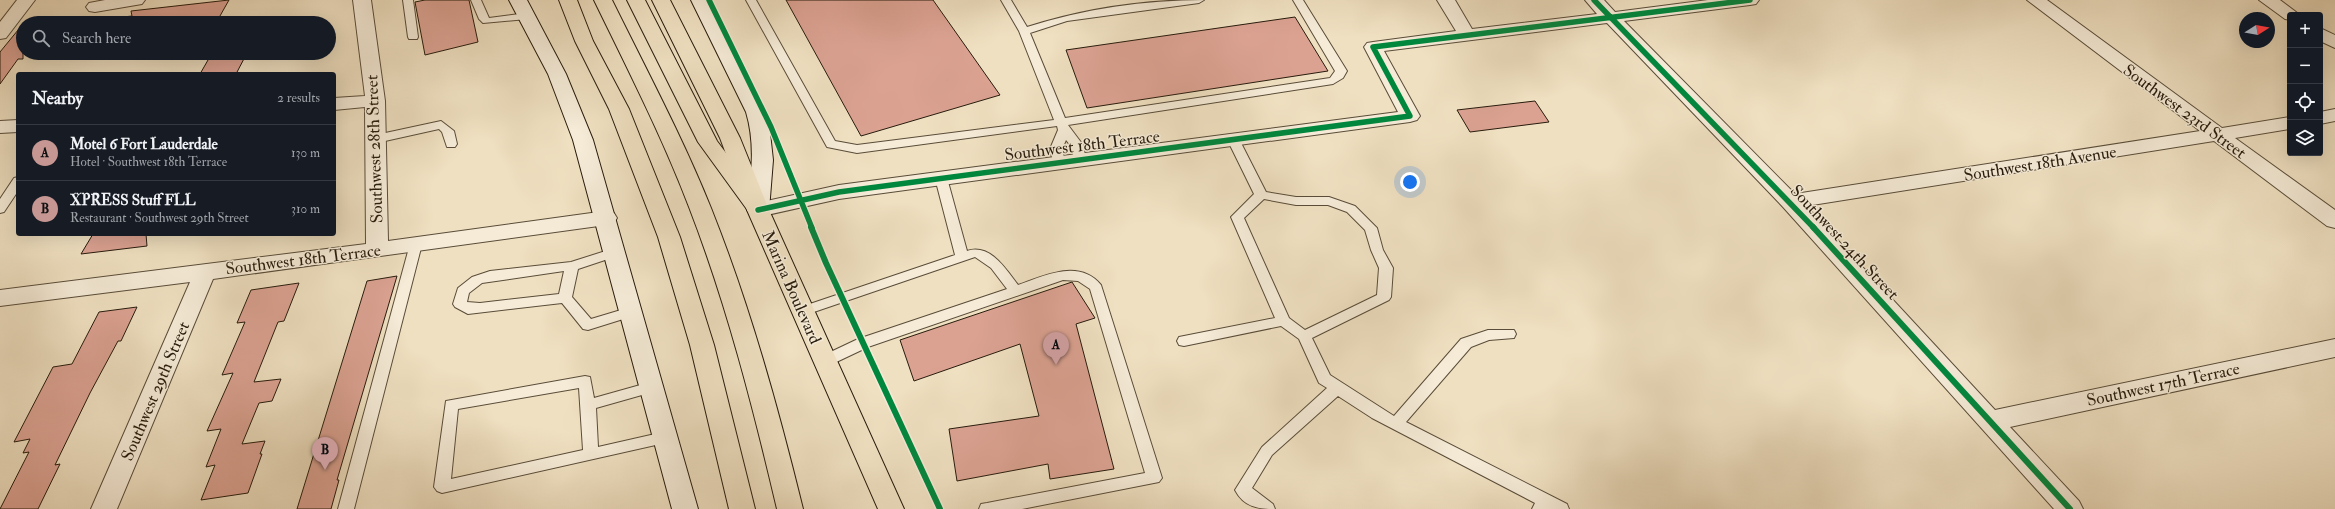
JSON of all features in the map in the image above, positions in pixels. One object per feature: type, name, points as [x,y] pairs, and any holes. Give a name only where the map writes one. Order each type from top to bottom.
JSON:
[{"type":"main road","points":[[556,0],[584,41]]},
{"type":"main road","points":[[568,0],[584,41],[619,109],[669,237],[702,345],[742,509]]},
{"type":"main road","points":[[603,0],[658,112],[701,212],[739,323],[790,509]]},
{"type":"main road","points":[[636,0],[708,142],[758,210]]},
{"type":"main road","name":"Marina Boulevard","points":[[661,0],[730,138],[758,210],[891,509]]},
{"type":"street","points":[[0,34],[26,0]]},
{"type":"street","points":[[95,7],[136,0]]},
{"type":"street","name":"Southwest 28th Street","points":[[362,0],[375,101],[377,250]]},
{"type":"street","points":[[700,0],[761,125],[763,150],[758,210]]},
{"type":"street","points":[[1446,0],[1467,35],[1609,16],[1750,0]]},
{"type":"street","name":"Southwest 24th Street","points":[[1594,0],[1790,202],[2070,509]]},
{"type":"street","name":"Southwest 23rd Street","points":[[2036,0],[2335,221]]},
{"type":"street","points":[[2268,0],[2287,12]]},
{"type":"street","points":[[522,8],[570,105],[606,218],[664,438],[685,509]]},
{"type":"street","name":"Southwest 18th Terrace","points":[[758,210],[801,199],[941,178],[1410,116],[1373,47],[1467,35]]},
{"type":"street","points":[[2323,35],[2335,43]]},
{"type":"street","points":[[336,104],[375,101]]},
{"type":"street","points":[[2323,117],[2335,115]]},
{"type":"street","name":"Southwest 18th Avenue","points":[[1790,202],[2287,124]]},
{"type":"street","points":[[0,127],[16,126]]},
{"type":"street","name":"Southwest 18th Terrace","points":[[0,298],[377,250],[606,218]]},
{"type":"street","name":"Southwest 29th Street","points":[[104,509],[206,272]]},
{"type":"street","name":"Southwest 17th Terrace","points":[[1991,421],[2335,348]]},
{"type":"lane","points":[[408,0],[413,37]]},
{"type":"lane","points":[[490,0],[476,2],[484,19],[487,21],[522,8]]},
{"type":"lane","points":[[751,0],[831,144],[857,149],[1064,126],[1333,81],[1339,76],[1340,71],[1298,0]]},
{"type":"lane","points":[[1006,0],[1024,30],[1064,126],[1077,145],[1080,160]]},
{"type":"lane","points":[[1024,30],[1066,18],[1199,0]]},
{"type":"lane","points":[[376,139],[441,125],[448,131],[451,144]]},
{"type":"lane","points":[[1059,162],[1056,149],[1064,126]]},
{"type":"lane","points":[[1233,139],[1261,194]]},
{"type":"lane","points":[[941,178],[962,256]]},
{"type":"lane","points":[[0,209],[16,183]]},
{"type":"lane","points":[[1261,194],[1237,217],[1282,321],[1304,336],[1324,379],[1376,414],[1543,505],[1561,509]]},
{"type":"lane","points":[[1261,194],[1296,201],[1329,201],[1350,209],[1371,228],[1377,250],[1386,268],[1384,297],[1304,336]]},
{"type":"lane","points":[[346,509],[416,244]]},
{"type":"lane","points":[[566,298],[468,309],[460,304],[463,291],[476,280],[490,276],[572,266],[615,252]]},
{"type":"lane","points":[[802,311],[977,252],[996,265],[1015,290]]},
{"type":"lane","points":[[572,266],[566,298],[588,325],[631,312]]},
{"type":"lane","points":[[825,361],[864,343],[1062,275],[1079,275],[1090,280],[1096,288],[1154,478],[987,509]]},
{"type":"lane","points":[[1184,341],[1282,321]]},
{"type":"lane","points":[[1396,424],[1466,344],[1488,335],[1509,334]]},
{"type":"lane","points":[[591,454],[585,382],[451,405],[442,487],[664,438]]},
{"type":"lane","points":[[588,405],[651,387]]},
{"type":"lane","points":[[1267,509],[1243,490],[1267,451],[1337,388]]},
{"type":"building","points":[[229,0],[220,16],[132,16],[131,11]]},
{"type":"building","points":[[425,0],[469,0],[478,42],[425,55],[415,2]]},
{"type":"building","points":[[786,0],[933,0],[1000,95],[861,136]]},
{"type":"building","points":[[1295,17],[1328,71],[1087,108],[1066,50]]},
{"type":"building","points":[[16,33],[16,60],[17,60],[0,84],[0,52]]},
{"type":"building","points":[[208,60],[243,60],[237,72],[201,72]]},
{"type":"building","points":[[1535,101],[1549,122],[1470,132],[1457,110]]},
{"type":"building","points":[[92,236],[146,236],[147,246],[81,254]]},
{"type":"building","points":[[397,276],[337,480],[339,480],[331,509],[297,509],[367,281]]},
{"type":"building","points":[[1072,282],[1095,318],[1076,324],[1114,469],[1050,479],[1048,464],[957,481],[949,429],[1039,416],[1020,344],[914,381],[900,340]]},
{"type":"building","points":[[299,283],[284,321],[278,322],[254,382],[281,379],[272,401],[259,403],[242,444],[265,441],[248,493],[201,500],[215,465],[206,467],[221,429],[207,431],[233,373],[222,375],[245,322],[237,323],[251,290]]},
{"type":"building","points":[[137,307],[121,341],[118,341],[90,393],[55,465],[60,464],[38,509],[0,509],[29,452],[23,453],[30,439],[14,442],[53,367],[72,364],[99,312]]},
{"type":"cycle path","points":[[709,0],[771,127],[826,263],[940,509]]},
{"type":"cycle path","points":[[1594,0],[1790,202],[2070,509]]},
{"type":"cycle path","points":[[758,210],[801,199],[839,192],[1410,116],[1373,47],[1750,0]]},
{"type":"place","name":"Motel 6 Fort Lauderdale","points":[[1056,365]]},
{"type":"place","name":"XPRESS Stuff FLL","points":[[325,470]]}]
